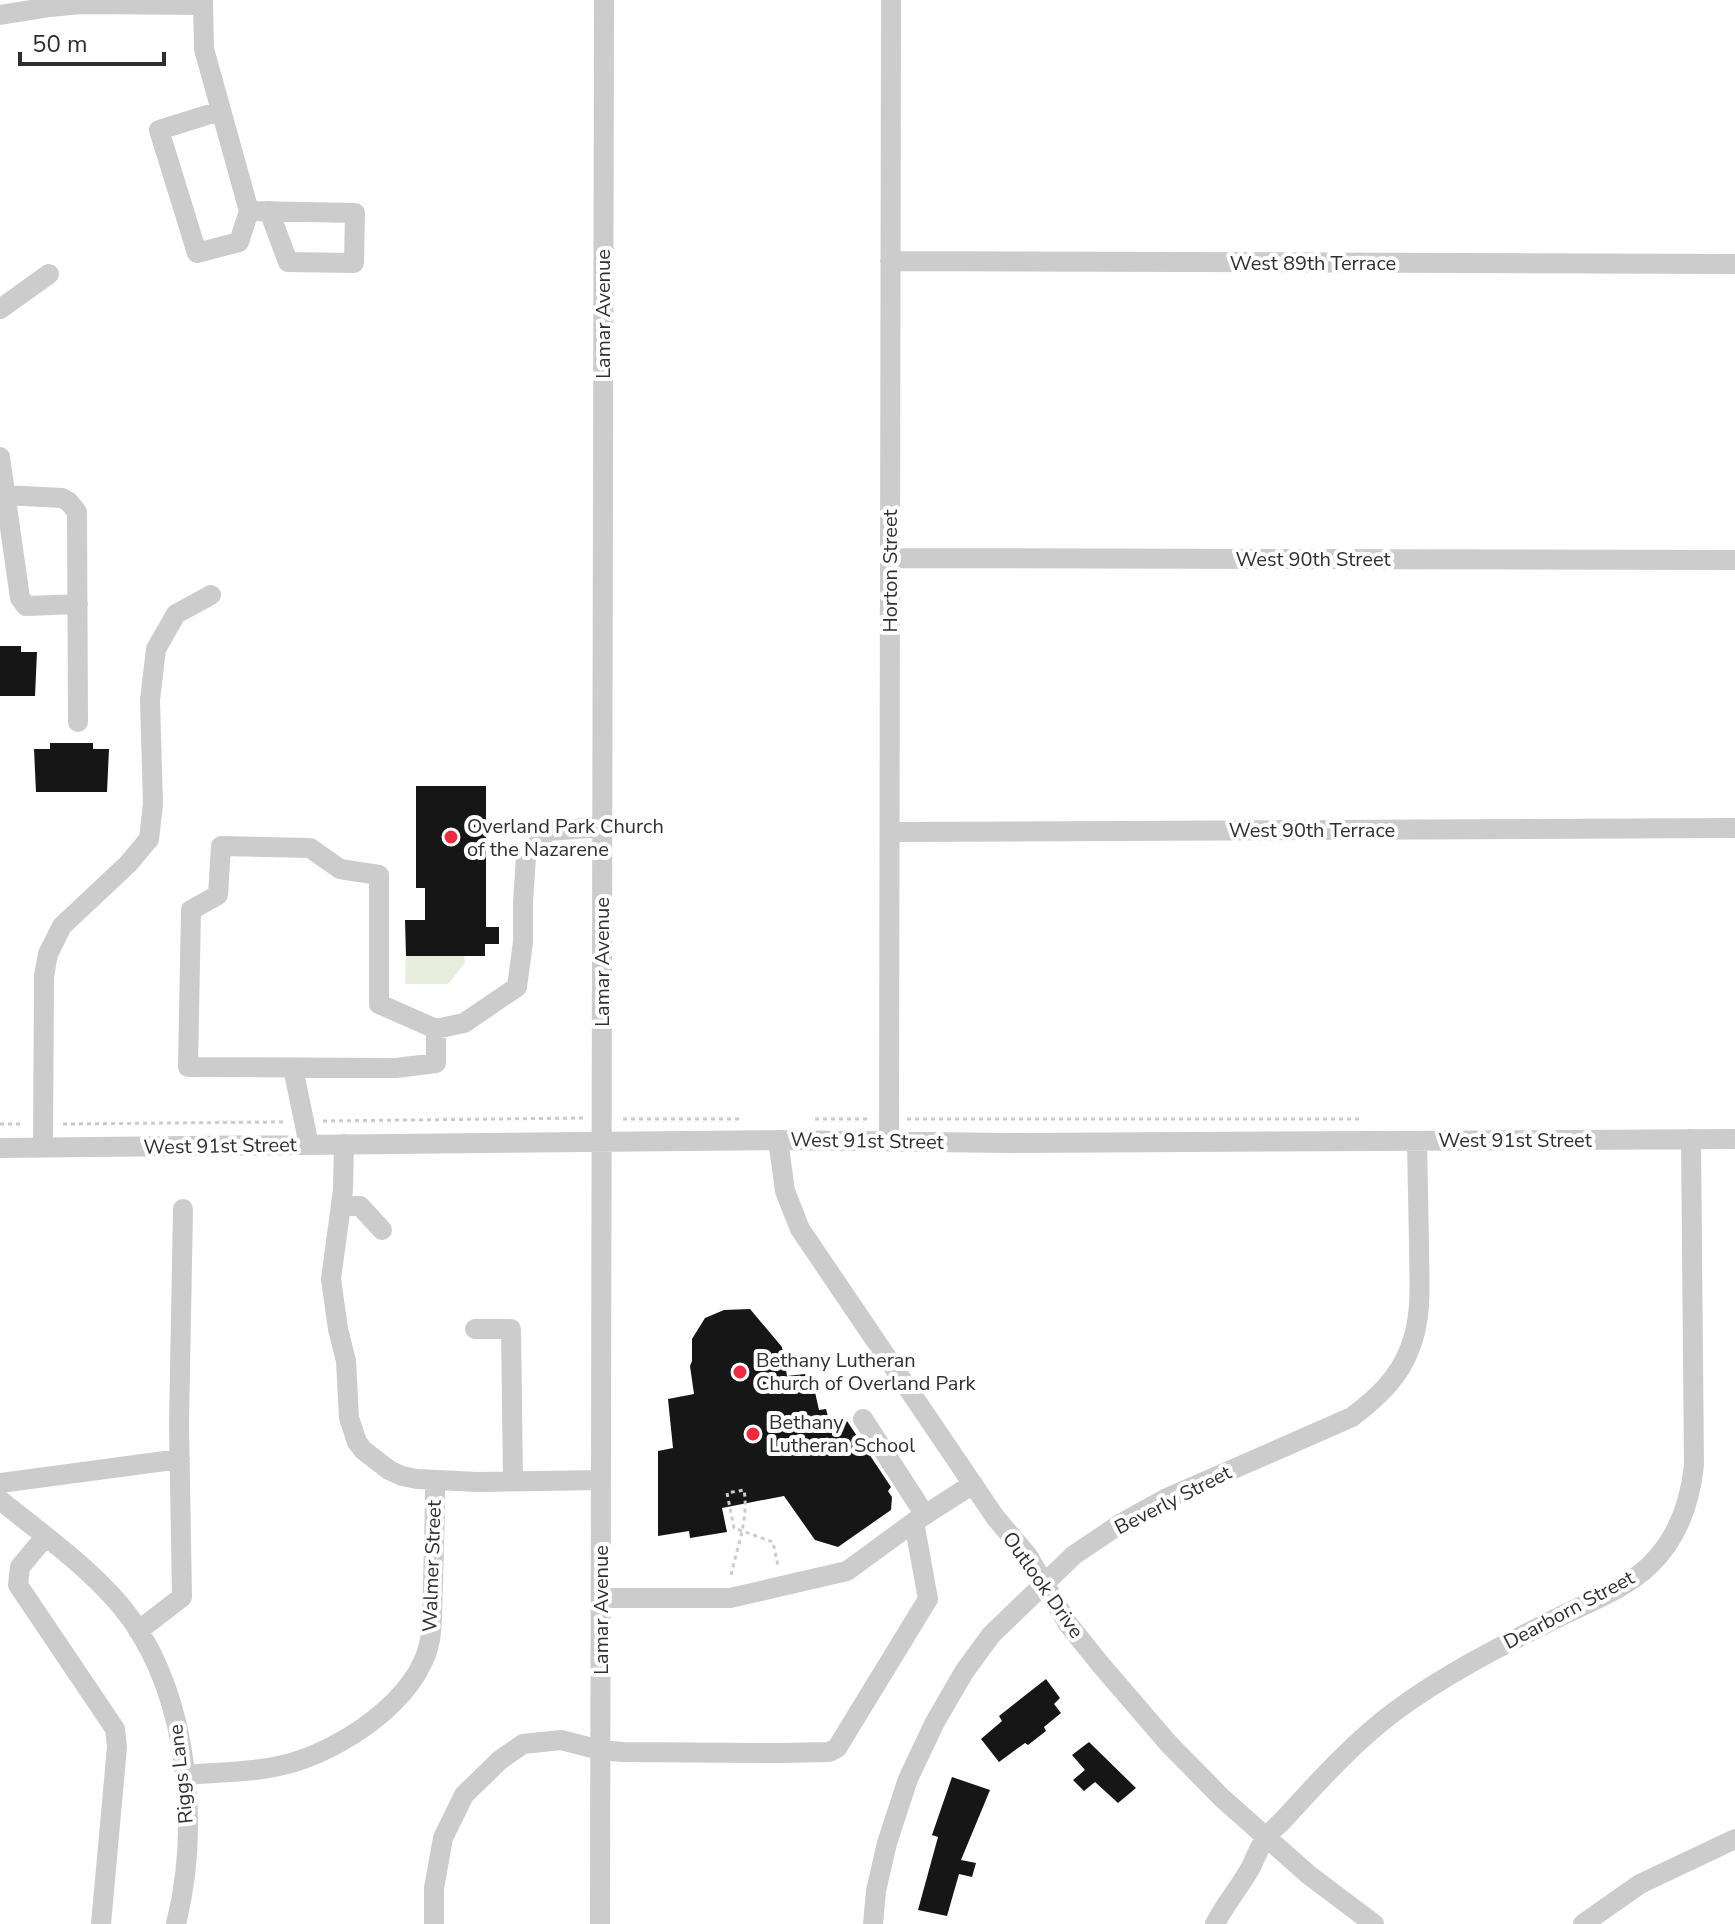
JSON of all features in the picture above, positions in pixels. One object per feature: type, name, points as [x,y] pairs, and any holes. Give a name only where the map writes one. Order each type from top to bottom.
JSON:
[{"type":"street","name":"Lamar Avenue","points":[[600,1924],[604,0]]},
{"type":"street","name":"Horton Street","points":[[889,1142],[891,0]]},
{"type":"street","points":[[0,15],[81,4],[203,2],[204,49],[220,111],[259,211],[288,262],[354,263],[355,213],[259,211]]},
{"type":"street","points":[[220,111],[159,130],[197,253],[239,242],[259,211]]},
{"type":"street","name":"West 89th Terrace","points":[[890,261],[1735,264]]},
{"type":"street","points":[[0,309],[49,274]]},
{"type":"street","points":[[0,457],[20,598],[26,606],[33,607],[78,604]]},
{"type":"street","points":[[4,495],[62,498],[77,512],[78,722]]},
{"type":"street","name":"West 90th Street","points":[[890,558],[1735,560]]},
{"type":"street","points":[[43,1147],[44,976],[48,954],[62,926],[128,864],[149,839],[153,804],[150,700],[156,649],[176,614],[211,595]]},
{"type":"street","points":[[436,1029],[436,1063],[396,1068],[188,1067],[191,910],[218,895],[221,846],[310,848],[340,869],[379,875],[379,1004],[436,1029],[464,1023],[517,987],[523,942],[526,857],[548,831],[602,827]]},
{"type":"street","name":"West 90th Terrace","points":[[890,832],[1735,828]]},
{"type":"street","points":[[293,1068],[309,1145]]},
{"type":"street","name":"Dearborn Street","points":[[1215,1924],[1266,1837],[1339,1760],[1392,1713],[1446,1676],[1487,1653],[1625,1584],[1648,1567],[1679,1527],[1691,1491],[1694,1465],[1691,1139]]},
{"type":"street","name":"West 91st Street","points":[[0,1148],[778,1140],[1024,1143],[1735,1139]]},
{"type":"street","name":"Outlook Drive","points":[[778,1140],[785,1191],[800,1229],[1009,1536],[1028,1556],[1068,1624],[1168,1743],[1222,1798],[1309,1875],[1374,1924]]},
{"type":"street","name":"Beverly Street","points":[[873,1924],[876,1891],[887,1843],[908,1779],[935,1722],[964,1672],[991,1635],[1074,1555],[1120,1524],[1165,1499],[1352,1417],[1376,1399],[1396,1376],[1410,1348],[1417,1322],[1417,1141]]},
{"type":"street","points":[[344,1144],[343,1190],[331,1279],[346,1361],[349,1418],[363,1450],[402,1476],[435,1480],[601,1480]]},
{"type":"street","points":[[341,1206],[360,1206],[382,1230]]},
{"type":"street","points":[[138,1631],[182,1597],[183,1209]]},
{"type":"street","points":[[475,1329],[511,1329],[513,1481]]},
{"type":"street","points":[[434,1924],[434,1888],[443,1838],[464,1795],[500,1760],[523,1744],[561,1740],[600,1750],[781,1753],[829,1752],[837,1748],[928,1599],[919,1519],[863,1419]]},
{"type":"street","points":[[0,1483],[180,1459]]},
{"type":"street","name":"Walmer Street","points":[[185,1775],[266,1768],[298,1760],[341,1742],[404,1692],[420,1668],[430,1640],[435,1480]]},
{"type":"street","points":[[601,1598],[730,1598],[847,1571],[973,1484]]},
{"type":"street","name":"Riggs Lane","points":[[0,1500],[97,1580],[130,1617],[153,1655],[169,1693],[180,1735],[187,1790],[187,1853],[176,1924]]},
{"type":"street","points":[[45,1537],[20,1567],[18,1585],[115,1729],[117,1747],[101,1924]]},
{"type":"street","points":[[1583,1924],[1640,1884],[1735,1839]]},
{"type":"path","points":[[731,1575],[741,1530],[747,1506],[744,1490],[727,1493],[734,1528],[741,1530],[773,1542],[778,1566]]},
{"type":"green space","points":[[406,956],[464,956],[465,963],[448,984],[405,984]]},
{"type":"building","points":[[0,646],[21,646],[21,652],[37,652],[35,696],[0,696]]},
{"type":"building","points":[[50,743],[93,743],[93,749],[109,749],[107,792],[36,792],[34,749],[50,749]]},
{"type":"building","name":"Overland Park Church of the Nazarene","points":[[416,786],[486,786],[486,927],[499,927],[499,944],[485,944],[485,956],[406,956],[405,920],[425,920],[425,888],[416,888]]},
{"type":"building","points":[[750,1309],[782,1347],[787,1376],[805,1374],[809,1393],[815,1392],[819,1410],[826,1409],[830,1424],[847,1421],[891,1487],[888,1491],[892,1497],[891,1510],[838,1547],[815,1540],[784,1496],[722,1508],[727,1532],[690,1538],[689,1531],[658,1536],[658,1451],[673,1448],[668,1399],[694,1394],[690,1366],[692,1339],[705,1318],[724,1310]]},
{"type":"building","points":[[1046,1679],[1060,1698],[1054,1704],[1061,1713],[1044,1727],[1046,1731],[999,1762],[981,1739],[1002,1721],[999,1716]]},
{"type":"building","points":[[1089,1742],[1136,1788],[1118,1803],[1095,1782],[1084,1791],[1073,1780],[1085,1770],[1072,1755]]},
{"type":"building","points":[[952,1777],[990,1790],[961,1860],[976,1863],[972,1877],[959,1874],[947,1916],[918,1910],[938,1837],[932,1835]]},
{"type":"place","name":"Overland Park Church of the Nazarene","points":[[451,837]]},
{"type":"place","name":"Bethany Lutheran Church of Overland Park","points":[[740,1372]]},
{"type":"place","name":"Bethany Lutheran School","points":[[753,1434]]}]
